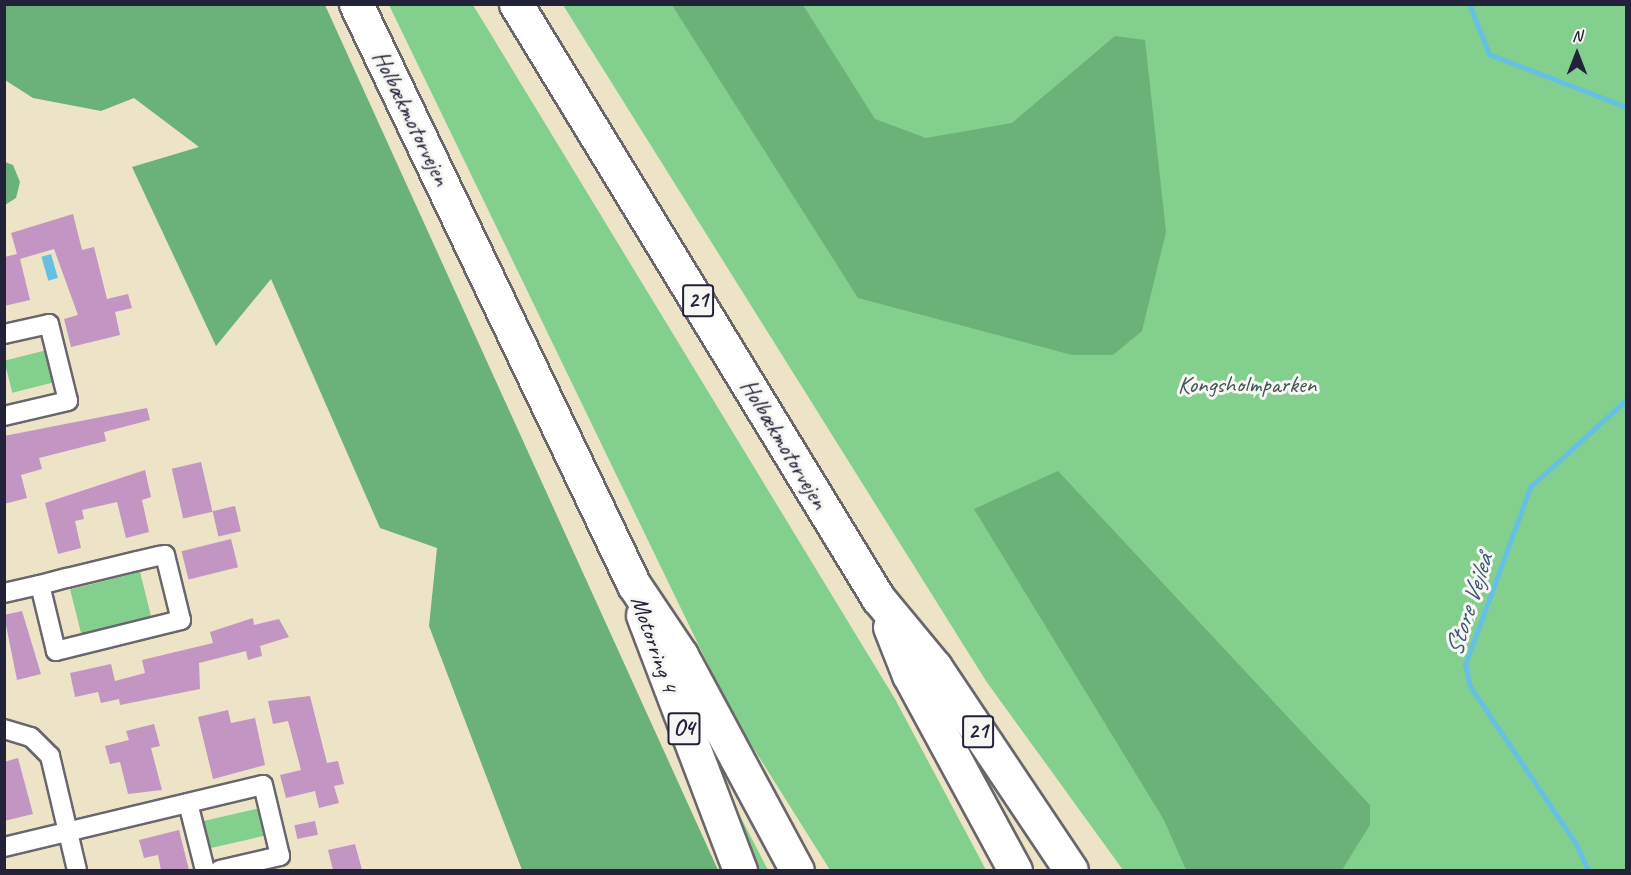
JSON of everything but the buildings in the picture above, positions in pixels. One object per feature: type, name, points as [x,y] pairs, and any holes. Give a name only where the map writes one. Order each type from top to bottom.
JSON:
[{"type":"highway","name":"Holbækmotorvejen","points":[[356,4],[634,585],[681,655],[797,870]]},
{"type":"highway","name":"Holbækmotorvejen","points":[[516,4],[878,598],[935,667],[1071,870]]},
{"type":"highway","name":"Motorring 4","points":[[634,585],[657,664],[741,870]]},
{"type":"highway","points":[[878,598],[909,675],[1015,870]]},
{"type":"street","points":[[4,334],[49,324],[68,401],[4,416]]},
{"type":"street","points":[[4,593],[165,555],[181,620],[57,651],[40,585]]},
{"type":"street","points":[[4,729],[31,737],[50,756],[77,870]]},
{"type":"street","points":[[4,848],[263,785],[280,856],[220,870]]},
{"type":"street","points":[[188,803],[205,870]]},
{"type":"green space","points":[[4,5],[325,5],[718,870],[522,870],[429,626],[437,548],[380,528],[271,279],[216,346],[132,167],[199,147],[134,98],[101,111],[33,98],[5,80]]},
{"type":"green space","points":[[389,5],[473,5],[895,699],[986,870],[830,870],[732,714]]},
{"type":"green space","name":"Kongsholmparken","points":[[563,5],[1626,5],[1626,870],[1123,870],[986,681]]},
{"type":"green space","points":[[672,5],[803,5],[875,119],[926,138],[1012,123],[1115,36],[1145,40],[1166,232],[1142,331],[1113,355],[1072,355],[858,298]]},
{"type":"green space","points":[[5,162],[13,165],[20,182],[16,198],[5,205]]},
{"type":"green space","points":[[47,350],[55,382],[12,393],[4,361]]},
{"type":"green space","points":[[1058,471],[1370,805],[1370,825],[1342,870],[1186,870],[1164,820],[974,509]]},
{"type":"green space","points":[[140,572],[152,621],[82,638],[70,589]]},
{"type":"green space","points":[[723,783],[768,870],[756,870]]},
{"type":"green space","points":[[260,808],[266,835],[209,849],[203,821]]},
{"type":"water","points":[[51,254],[58,278],[48,281],[41,257]]},
{"type":"waterway","name":"Store Vejleå","points":[[1469,4],[1489,54],[1626,107]]},
{"type":"waterway","name":"Store Vejleå","points":[[1588,870],[1576,844],[1470,686],[1465,665],[1530,487],[1626,400]]}]
